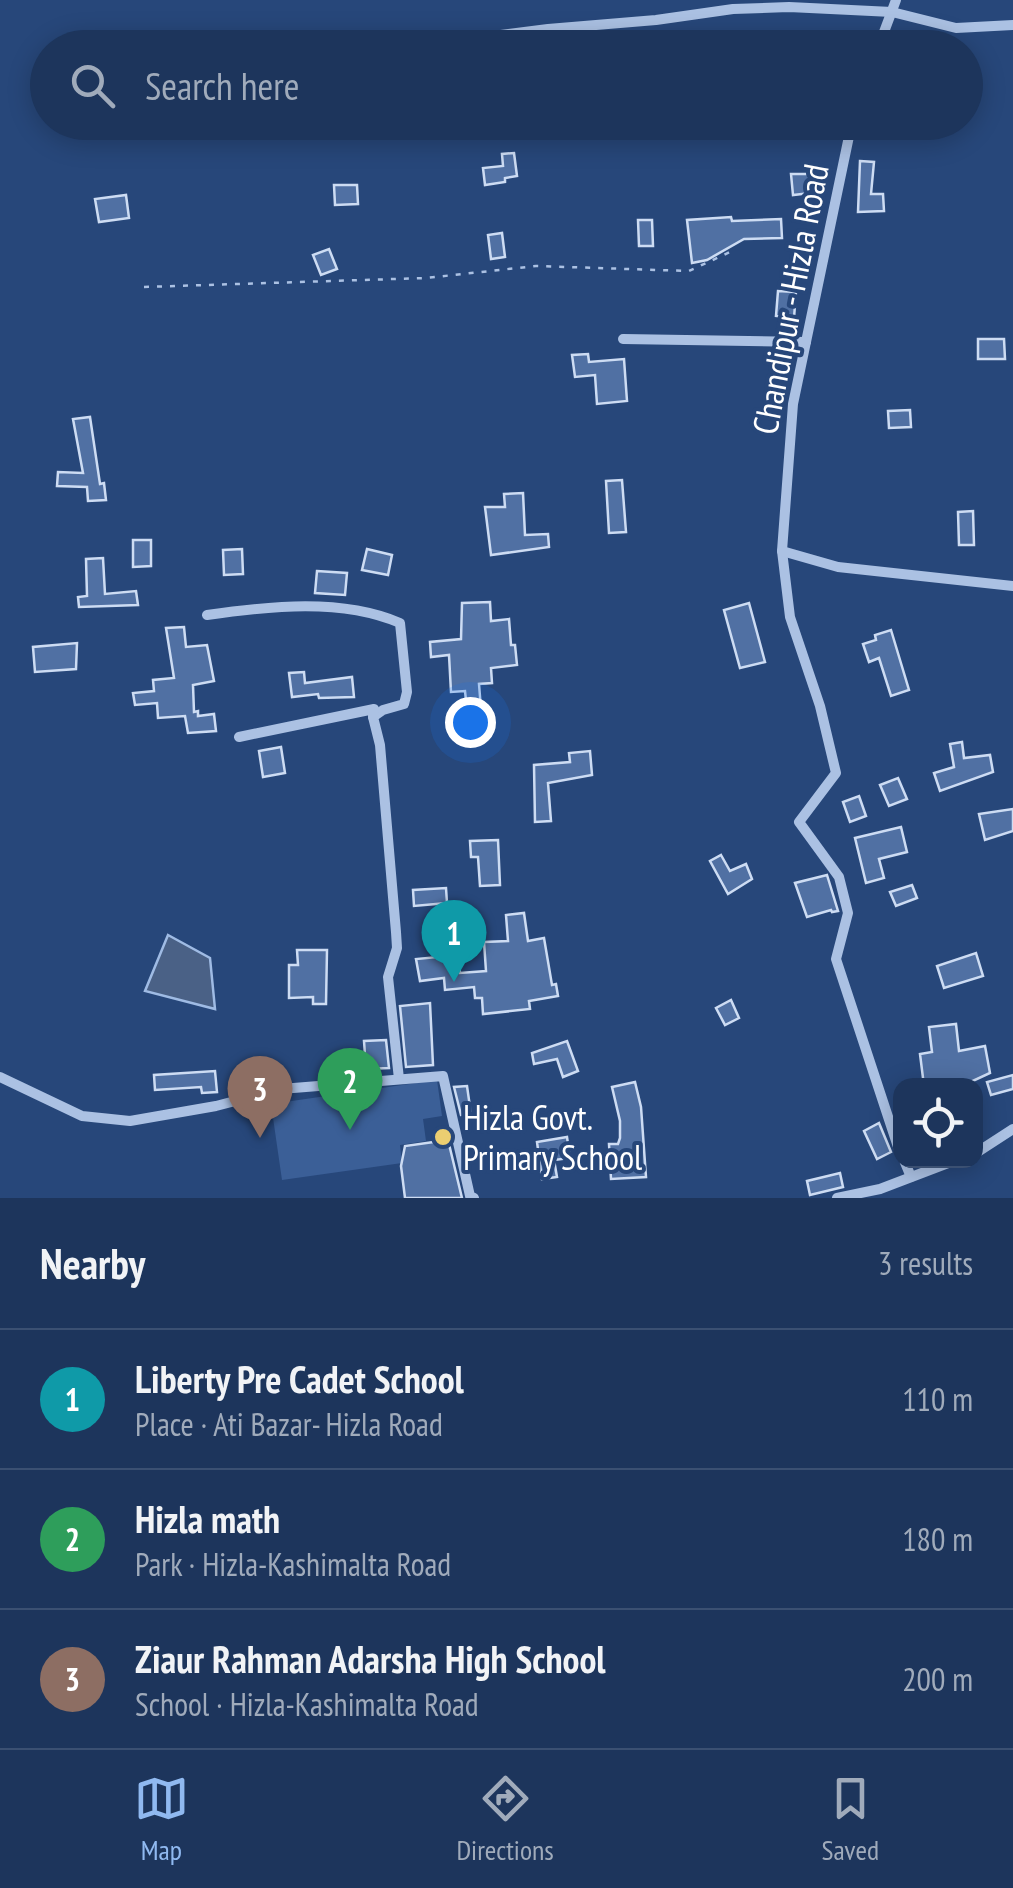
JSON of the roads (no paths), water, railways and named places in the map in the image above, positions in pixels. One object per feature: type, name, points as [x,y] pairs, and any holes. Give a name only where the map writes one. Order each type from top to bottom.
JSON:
[{"type":"street","points":[[885,30],[896,0]]},
{"type":"street","points":[[540,30],[656,20],[733,8],[789,7],[892,12],[956,28],[1013,25]]},
{"type":"street","name":"Chandipur - Hizla Road","points":[[848,140],[793,404],[782,551],[790,616],[820,706],[836,773],[799,822],[839,877],[848,913],[836,959],[893,1132]]},
{"type":"street","points":[[623,339],[806,342]]},
{"type":"street","points":[[782,551],[838,567],[1013,586]]},
{"type":"street","points":[[208,614],[348,608],[400,623],[407,692],[404,704],[373,717]]},
{"type":"street","points":[[239,738],[374,709],[396,932],[388,977],[399,1079]]},
{"type":"street","points":[[0,1077],[82,1116],[130,1121],[216,1106],[282,1089],[443,1076],[471,1197]]},
{"type":"street","points":[[983,1148],[1013,1129]]},
{"type":"street","points":[[907,1168],[911,1177]]},
{"type":"street","points":[[837,1198],[880,1189],[935,1168]]},
{"type":"place","name":"Liberty Pre Cadet School","points":[[454,982]]},
{"type":"place","name":"Hizla math","points":[[350,1130]]},
{"type":"place","name":"Hizla Govt. Primary School","points":[[443,1137]]},
{"type":"place","name":"Ziaur Rahman Adarsha High School","points":[[260,1138]]}]
